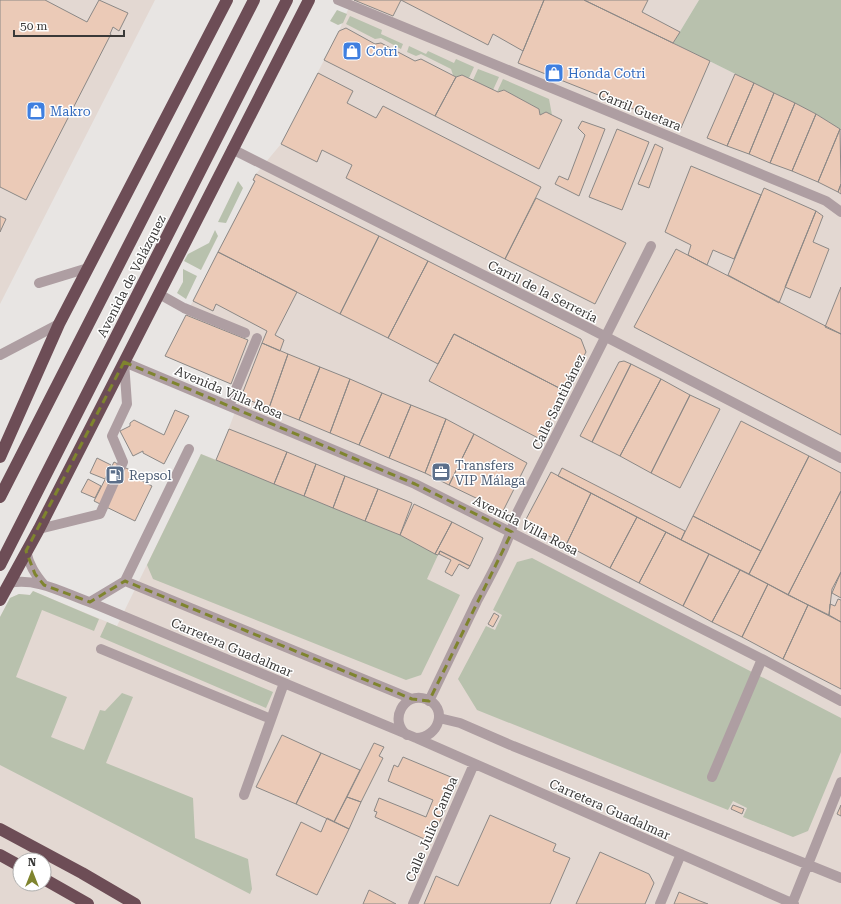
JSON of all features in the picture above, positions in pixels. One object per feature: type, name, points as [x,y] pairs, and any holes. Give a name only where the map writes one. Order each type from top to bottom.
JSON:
[{"type":"highway","points":[[0,457],[59,324],[227,0]]},
{"type":"highway","name":"Avenida de Velázquez","points":[[0,497],[254,0]]},
{"type":"highway","name":"Avenida de Velázquez","points":[[0,565],[287,0]]},
{"type":"highway","points":[[0,600],[39,529],[309,0]]},
{"type":"highway","points":[[0,829],[82,873],[135,904]]},
{"type":"highway","points":[[0,855],[12,862]]},
{"type":"highway","points":[[52,884],[88,904]]},
{"type":"street","points":[[218,16],[220,0]]},
{"type":"street","name":"Carril Guetara","points":[[338,0],[826,201],[841,212]]},
{"type":"street","name":"Carril de la Serrería","points":[[232,150],[841,458]]},
{"type":"street","name":"Calle Santibánez","points":[[429,701],[450,655],[512,532],[516,515],[651,246]]},
{"type":"street","points":[[39,283],[88,268]]},
{"type":"street","points":[[159,294],[184,308],[245,333]]},
{"type":"street","points":[[0,355],[59,324]]},
{"type":"street","points":[[229,406],[257,338]]},
{"type":"street","points":[[39,529],[100,514],[123,462],[112,436],[127,404],[124,362]]},
{"type":"street","name":"Avenida Villa Rosa","points":[[124,362],[416,484],[762,659],[841,701]]},
{"type":"street","points":[[90,602],[125,581],[189,449]]},
{"type":"street","points":[[26,552],[28,561],[35,574],[44,585]]},
{"type":"street","name":"Carretera Guadalmar","points":[[9,583],[20,581],[44,585],[90,602],[412,737],[793,904]]},
{"type":"street","points":[[125,581],[412,699]]},
{"type":"street","points":[[102,649],[271,719]]},
{"type":"street","points":[[712,777],[762,659]]},
{"type":"street","points":[[244,795],[284,683]]},
{"type":"street","points":[[418,698],[429,701],[438,711],[438,724],[432,733],[427,736],[412,737],[401,728],[398,716],[402,705],[412,699],[418,698]]},
{"type":"street","points":[[439,718],[460,723],[749,842],[809,864],[841,878]]},
{"type":"street","name":"Calle Julio Camba","points":[[413,904],[474,764]]},
{"type":"street","points":[[793,904],[841,782]]},
{"type":"street","points":[[660,904],[681,854]]},
{"type":"highlighted area","points":[[124,362],[415,484],[512,532],[429,701],[412,699],[125,581],[90,602],[44,585],[35,574],[26,551]]},
{"type":"shaded area","name":"Makro","points":[[0,0],[155,0],[0,304]]},
{"type":"shaded area","points":[[352,0],[699,0],[673,43],[816,114],[841,130],[841,904],[0,904],[0,617],[10,598],[19,594],[30,595],[33,591],[117,626],[201,454],[217,460],[241,396],[231,384],[165,356],[254,181],[253,180],[256,174],[281,144],[339,31]]},
{"type":"green space","points":[[699,0],[841,0],[841,130],[816,114],[673,43]]},
{"type":"green space","points":[[337,10],[347,14],[343,23],[338,25],[330,21]]},
{"type":"green space","points":[[350,16],[382,30],[381,34],[403,44],[401,49],[381,38],[375,39],[346,24]]},
{"type":"green space","points":[[409,46],[426,54],[428,51],[454,63],[456,59],[474,67],[469,78],[462,75],[456,77],[453,75],[451,69],[421,54],[416,56],[407,52]]},
{"type":"green space","points":[[478,69],[499,77],[493,90],[473,80]]},
{"type":"green space","points":[[503,79],[549,99],[552,115],[540,115],[539,109],[504,90],[497,92]]},
{"type":"green space","points":[[238,181],[243,188],[226,223],[218,222]]},
{"type":"green space","points":[[215,230],[218,236],[201,270],[184,261],[188,254],[209,243]]},
{"type":"green space","points":[[183,269],[197,276],[186,299],[177,293],[183,282]]},
{"type":"green space","points":[[201,454],[400,535],[438,555],[427,579],[460,595],[421,675],[406,680],[153,579],[147,565]]},
{"type":"green space","points":[[532,558],[841,718],[841,752],[808,831],[793,837],[743,817],[747,808],[733,801],[728,810],[477,710],[458,679],[486,626],[495,630],[502,615],[493,610],[517,562]]},
{"type":"green space","points":[[33,591],[99,619],[94,631],[42,610],[16,677],[67,697],[51,737],[84,750],[100,710],[105,711],[122,693],[133,697],[106,763],[193,798],[195,838],[248,859],[252,889],[250,894],[0,765],[0,617],[10,598],[19,594],[30,595]]},
{"type":"green space","points":[[107,622],[273,692],[266,708],[100,637]]},
{"type":"building","name":"Makro","points":[[0,0],[45,0],[87,22],[99,0],[128,13],[119,31],[113,27],[111,34],[26,200],[0,187]]},
{"type":"building","points":[[354,0],[401,0],[393,16]]},
{"type":"building","points":[[401,0],[544,0],[523,51],[493,34],[488,45]]},
{"type":"building","points":[[544,0],[584,0],[710,61],[681,128],[518,63]]},
{"type":"building","points":[[584,0],[648,0],[642,12],[680,32],[673,43]]},
{"type":"building","points":[[346,28],[375,44],[381,43],[415,61],[421,59],[456,77],[435,116],[324,60],[339,31]]},
{"type":"building","points":[[318,73],[353,91],[347,103],[376,118],[383,106],[541,187],[505,259],[346,178],[352,165],[322,150],[317,162],[281,144]]},
{"type":"building","points":[[735,74],[754,83],[727,146],[707,138]]},
{"type":"building","points":[[462,75],[498,92],[504,90],[539,109],[540,115],[546,112],[562,120],[539,169],[435,116],[456,77]]},
{"type":"building","points":[[754,83],[774,93],[749,154],[727,146]]},
{"type":"building","points":[[774,93],[795,103],[770,163],[749,154]]},
{"type":"building","points":[[795,103],[816,114],[792,171],[770,163]]},
{"type":"building","points":[[816,114],[840,129],[818,182],[792,171]]},
{"type":"building","points":[[582,121],[605,129],[579,196],[555,184],[559,176],[568,180],[585,135],[578,128]]},
{"type":"building","points":[[617,129],[649,142],[622,210],[589,197]]},
{"type":"building","points":[[840,129],[841,184],[838,192],[818,182]]},
{"type":"building","points":[[655,144],[663,148],[649,188],[638,184]]},
{"type":"building","points":[[691,166],[761,195],[734,259],[713,250],[707,265],[688,255],[691,245],[665,232]]},
{"type":"building","points":[[256,174],[379,236],[340,314],[218,252],[255,181],[253,180]]},
{"type":"building","points":[[841,184],[841,194],[838,192]]},
{"type":"building","points":[[764,188],[816,211],[779,303],[728,275]]},
{"type":"building","points":[[536,198],[626,243],[595,304],[505,259]]},
{"type":"building","points":[[816,211],[823,216],[813,242],[829,249],[810,298],[785,287]]},
{"type":"building","points":[[0,216],[6,219],[0,232]]},
{"type":"building","points":[[379,236],[428,261],[388,338],[340,314]]},
{"type":"building","points":[[676,249],[841,334],[841,435],[634,327]]},
{"type":"building","points":[[218,252],[297,292],[275,335],[284,340],[280,351],[262,343],[267,331],[216,304],[213,311],[193,301]]},
{"type":"building","points":[[428,261],[581,339],[586,352],[565,391],[454,334],[438,364],[388,338]]},
{"type":"building","points":[[841,287],[841,334],[825,327]]},
{"type":"building","points":[[186,315],[248,340],[231,384],[165,356]]},
{"type":"building","points":[[454,334],[565,391],[540,439],[429,381]]},
{"type":"building","points":[[262,343],[288,354],[269,408],[241,397]]},
{"type":"building","points":[[288,354],[320,367],[299,420],[269,408]]},
{"type":"building","points":[[624,361],[631,364],[592,442],[580,436],[619,362]]},
{"type":"building","points":[[631,364],[661,379],[620,456],[592,442]]},
{"type":"building","points":[[320,367],[350,379],[330,433],[299,420]]},
{"type":"building","points":[[350,379],[382,393],[359,445],[330,433]]},
{"type":"building","points":[[661,379],[690,395],[651,473],[620,456]]},
{"type":"building","points":[[382,393],[411,405],[389,458],[359,445]]},
{"type":"building","points":[[690,395],[720,409],[680,488],[651,473]]},
{"type":"building","points":[[411,405],[446,419],[425,473],[389,458]]},
{"type":"building","points":[[175,410],[189,416],[164,464],[143,453],[143,451],[133,456],[120,431],[130,426],[130,423],[134,420],[164,435]]},
{"type":"building","points":[[446,419],[474,434],[449,485],[425,473]]},
{"type":"building","points":[[741,421],[809,456],[761,551],[693,516]]},
{"type":"building","points":[[229,429],[287,452],[274,484],[216,460]]},
{"type":"building","points":[[474,434],[527,463],[503,511],[449,485]]},
{"type":"building","points":[[287,452],[316,464],[304,496],[274,484]]},
{"type":"building","points":[[809,456],[841,473],[841,491],[788,595],[749,574]]},
{"type":"building","points":[[97,458],[111,465],[105,479],[90,473]]},
{"type":"building","points":[[114,462],[144,477],[142,481],[152,486],[135,521],[94,501]]},
{"type":"building","points":[[316,464],[345,476],[333,508],[304,496]]},
{"type":"building","points":[[562,468],[685,531],[681,540],[558,476]]},
{"type":"building","points":[[551,472],[591,493],[566,545],[524,523]]},
{"type":"building","points":[[345,476],[378,489],[365,521],[333,508]]},
{"type":"building","points":[[88,479],[101,486],[95,498],[81,492]]},
{"type":"building","points":[[378,489],[412,503],[400,535],[365,521]]},
{"type":"building","points":[[841,491],[841,572],[832,589],[829,615],[788,595]]},
{"type":"building","points":[[591,493],[637,517],[610,568],[566,545]]},
{"type":"building","points":[[414,504],[452,522],[435,554],[400,535]]},
{"type":"building","points":[[693,516],[761,551],[749,574],[681,540]]},
{"type":"building","points":[[637,517],[666,532],[639,583],[610,568]]},
{"type":"building","points":[[452,522],[483,538],[470,566],[440,551],[438,555],[435,554]]},
{"type":"building","points":[[666,532],[709,554],[683,606],[639,583]]},
{"type":"building","points":[[440,551],[470,566],[468,569],[459,564],[452,576],[445,572],[451,560],[439,554]]},
{"type":"building","points":[[709,554],[740,570],[712,622],[683,606]]},
{"type":"building","points":[[740,570],[768,584],[742,637],[712,622]]},
{"type":"building","points":[[841,572],[841,598],[832,593]]},
{"type":"building","points":[[768,584],[808,605],[783,659],[742,637]]},
{"type":"building","points":[[838,599],[841,600],[841,622],[829,615],[830,604],[835,606]]},
{"type":"building","points":[[808,605],[841,622],[841,689],[783,659]]},
{"type":"building","points":[[494,613],[499,616],[493,627],[488,624]]},
{"type":"building","points":[[282,735],[321,753],[296,804],[256,787]]},
{"type":"building","points":[[374,743],[384,747],[379,756],[383,758],[361,802],[347,797]]},
{"type":"building","points":[[321,753],[360,770],[334,822],[296,804]]},
{"type":"building","points":[[403,757],[458,780],[431,842],[375,817],[377,812],[374,811],[379,798],[426,817],[433,800],[388,781],[394,765],[398,767]]},
{"type":"building","points":[[347,797],[361,802],[349,829],[334,822]]},
{"type":"building","points":[[733,805],[744,809],[742,814],[731,809]]},
{"type":"building","points":[[841,805],[841,816],[837,814]]},
{"type":"building","points":[[490,815],[556,844],[553,851],[570,858],[550,904],[424,904],[436,876],[458,886]]},
{"type":"building","points":[[327,818],[349,829],[317,895],[276,875],[301,822],[321,832]]},
{"type":"building","points":[[600,852],[649,874],[654,883],[645,904],[576,904]]},
{"type":"building","points":[[369,890],[396,904],[363,904]]},
{"type":"building","points":[[679,892],[700,901],[708,904],[674,904]]},
{"type":"place","name":"Cotri","points":[[352,51]]},
{"type":"place","name":"Honda Cotri","points":[[554,73]]},
{"type":"place","name":"Makro","points":[[36,111]]},
{"type":"place","name":"Transfers VIP Málaga","points":[[441,472]]},
{"type":"place","name":"Repsol","points":[[115,475]]}]
